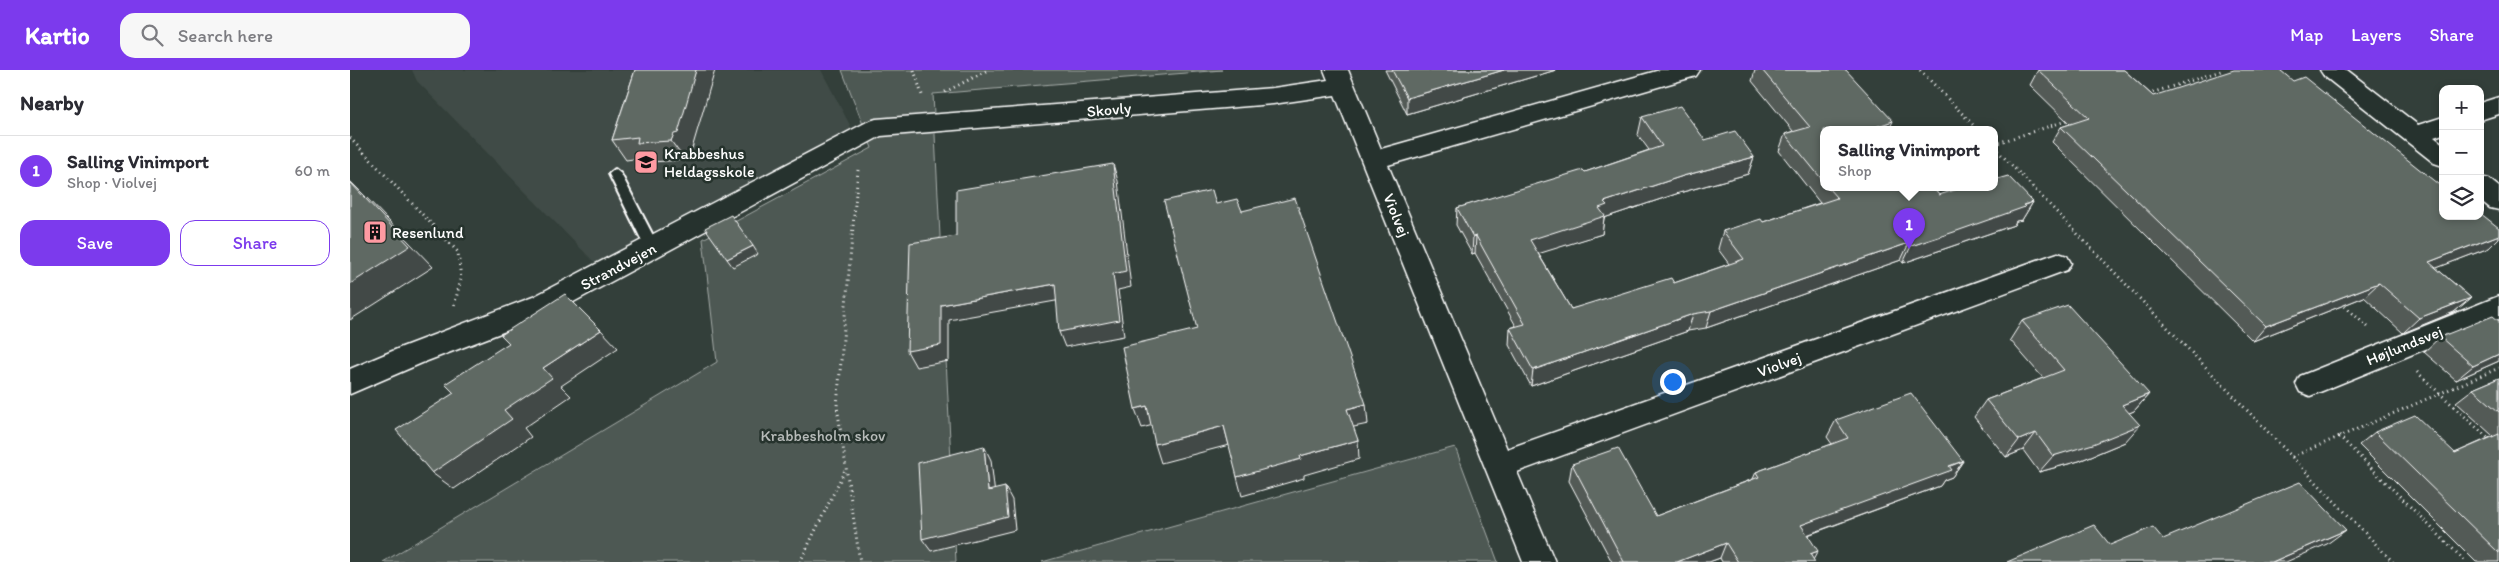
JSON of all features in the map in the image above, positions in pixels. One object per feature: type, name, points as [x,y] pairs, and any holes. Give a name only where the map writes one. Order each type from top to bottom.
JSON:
[{"type":"street","points":[[1374,160],[1688,70]]},
{"type":"street","points":[[2332,70],[2439,154]]},
{"type":"street","name":"Violvej","points":[[1339,78],[1539,562]]},
{"type":"street","name":"Skovly","points":[[876,128],[1274,96],[1339,78]]},
{"type":"street","points":[[2484,111],[2499,105]]},
{"type":"street","points":[[2415,134],[2439,126]]},
{"type":"street","name":"Strandvejen","points":[[350,382],[412,355],[543,305],[876,128]]},
{"type":"street","points":[[2484,189],[2499,201]]},
{"type":"street","name":"Violvej","points":[[1499,465],[2058,264]]},
{"type":"street","name":"Højlundsvej","points":[[2310,384],[2499,307]]},
{"type":"lane","points":[[615,174],[652,248]]},
{"type":"path","points":[[914,70],[924,103]]},
{"type":"path","points":[[1920,70],[1974,126]]},
{"type":"path","points":[[2142,97],[2224,70]]},
{"type":"path","points":[[2206,76],[2214,82]]},
{"type":"path","points":[[1998,145],[2077,118]]},
{"type":"path","points":[[860,562],[837,406],[858,170],[876,128]]},
{"type":"path","points":[[350,138],[458,252],[462,274],[460,294],[453,308]]},
{"type":"path","points":[[1998,150],[2393,562]]},
{"type":"path","points":[[2334,296],[2492,442]]},
{"type":"path","points":[[2292,456],[2499,368]]},
{"type":"path","points":[[2339,436],[2466,562]]},
{"type":"path","points":[[800,562],[846,468]]},
{"type":"shaded area","name":"Krabbeshus Heldagsskole","points":[[412,70],[821,70],[853,131],[598,266],[417,81]]},
{"type":"green space","name":"Krabbesholm skov","points":[[842,70],[1222,70],[933,94],[956,562],[383,562],[717,362],[703,239],[872,148]]},
{"type":"green space","points":[[1455,447],[1498,562],[1042,562]]},
{"type":"building","points":[[635,70],[696,70],[678,133],[674,134],[671,141],[637,143],[638,137],[612,140]]},
{"type":"building","points":[[1392,70],[1504,70],[1407,98]]},
{"type":"building","points":[[1762,70],[1846,70],[1893,121],[1878,126],[1820,126],[1820,177],[1785,134],[1810,127]]},
{"type":"building","points":[[2038,70],[2124,70],[2153,96],[2234,70],[2280,70],[2293,81],[2304,77],[2439,185],[2439,220],[2484,220],[2484,216],[2499,228],[2499,235],[2429,262],[2471,298],[2419,318],[2379,283],[2266,326],[2061,127],[2089,118]]},
{"type":"building","points":[[1680,106],[1705,140],[1735,131],[1754,157],[1683,176],[1604,202],[1607,205],[1599,208],[1605,216],[1530,240],[1571,309],[1671,278],[1674,283],[1744,259],[1723,231],[1761,219],[1763,222],[1837,198],[1831,191],[1936,191],[1939,195],[1952,191],[1998,191],[1998,179],[2008,176],[2033,202],[2023,205],[2025,207],[1954,232],[1911,246],[1909,243],[1711,311],[1693,314],[1533,370],[1510,328],[1525,324],[1476,236],[1473,237],[1457,208],[1583,170],[1585,172],[1662,146],[1642,117]]},
{"type":"building","points":[[1113,164],[1126,271],[1113,274],[1119,320],[1059,332],[1055,284],[941,305],[941,345],[907,351],[910,243],[956,236],[956,190]]},
{"type":"building","points":[[350,182],[410,246],[350,284]]},
{"type":"building","points":[[1212,190],[1216,204],[1237,199],[1242,211],[1295,198],[1366,404],[1347,409],[1358,440],[1300,456],[1301,459],[1237,477],[1224,426],[1155,444],[1147,406],[1135,409],[1122,347],[1197,329],[1164,201]]},
{"type":"building","points":[[731,215],[753,246],[727,259],[705,228]]},
{"type":"building","points":[[565,294],[601,330],[543,368],[552,378],[504,410],[512,419],[432,473],[396,430],[454,393],[445,384],[509,343],[501,335]]},
{"type":"building","points":[[2068,305],[2149,394],[2122,405],[2140,425],[2093,444],[2053,456],[2036,433],[2019,440],[1986,400],[2064,370],[2022,321]]},
{"type":"building","points":[[2493,316],[2499,321],[2499,354],[2473,366],[2440,337]]},
{"type":"building","points":[[2499,378],[2499,412],[2473,389]]},
{"type":"building","points":[[1911,393],[1963,461],[1949,466],[1952,470],[1801,525],[1818,551],[1810,554],[1815,562],[1738,562],[1726,543],[1677,562],[1624,562],[1572,464],[1618,448],[1656,516],[1759,477],[1756,472],[1848,438],[1836,420]]},
{"type":"building","points":[[2415,415],[2455,453],[2499,434],[2499,553],[2375,432]]},
{"type":"building","points":[[984,446],[988,491],[1005,487],[1008,517],[922,539],[918,463]]},
{"type":"building","points":[[2300,482],[2346,530],[2272,562],[2007,562],[2094,525],[2110,545],[2153,527],[2163,539]]},
{"type":"place","name":"Krabbeshus Heldagsskole","points":[[646,162]]},
{"type":"place","name":"Resenlund","points":[[375,232]]},
{"type":"place","name":"Salling Vinimport","points":[[1909,249]]}]
